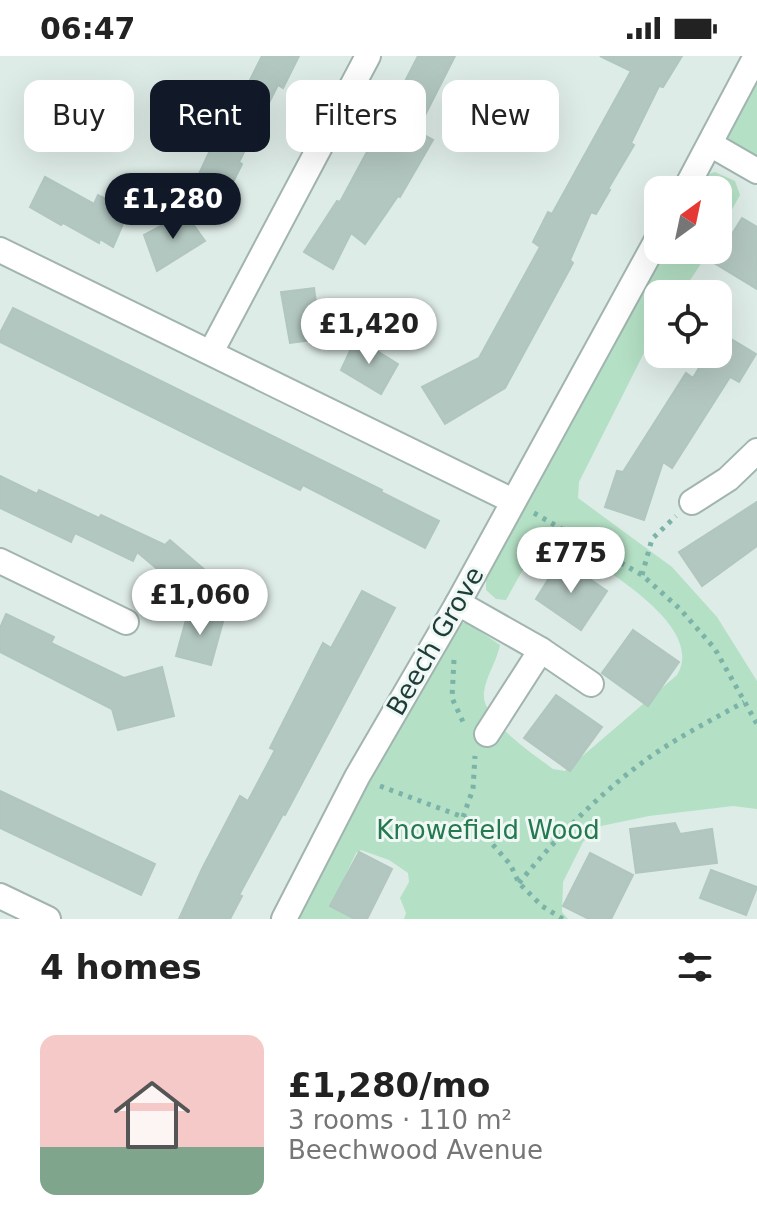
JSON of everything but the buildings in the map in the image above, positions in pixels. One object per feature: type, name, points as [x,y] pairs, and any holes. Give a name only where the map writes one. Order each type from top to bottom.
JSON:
[{"type":"street","points":[[211,352],[368,56]]},
{"type":"street","points":[[693,176],[756,56]]},
{"type":"street","points":[[710,144],[757,171]]},
{"type":"street","points":[[0,250],[513,501]]},
{"type":"street","name":"Beech Grove","points":[[284,919],[357,777],[452,612],[644,263]]},
{"type":"street","points":[[692,502],[728,479],[757,451]]},
{"type":"street","points":[[0,561],[126,622]]},
{"type":"street","points":[[452,612],[541,650],[591,684]]},
{"type":"street","points":[[474,734],[541,650]]},
{"type":"street","points":[[0,896],[48,919]]},
{"type":"path","points":[[513,501],[642,575],[680,609],[715,649],[757,724]]},
{"type":"path","points":[[642,575],[652,539],[692,502]]},
{"type":"path","points":[[452,612],[461,639],[454,661],[452,698],[474,734],[473,789],[463,817]]},
{"type":"path","points":[[519,883],[553,842],[589,806],[633,770],[744,702]]},
{"type":"path","points":[[357,777],[471,820],[510,864],[519,883],[542,906],[563,919]]},
{"type":"green space","points":[[757,56],[757,159],[725,150],[724,123]]},
{"type":"green space","points":[[715,172],[724,176],[703,176]]},
{"type":"green space","points":[[732,180],[735,181],[740,195],[732,210]]},
{"type":"green space","name":"Knowefield Wood","points":[[654,264],[701,264],[690,280],[645,280]]},
{"type":"green space","name":"Knowefield Wood","points":[[644,282],[644,353],[579,482],[578,498],[672,567],[717,617],[757,681],[757,809],[733,806],[649,816],[601,826],[583,842],[563,882],[562,912],[568,919],[404,919],[406,913],[400,898],[409,882],[408,873],[389,860],[361,850],[356,853],[331,906],[355,919],[293,919],[434,662],[459,623],[468,623],[500,645],[484,692],[490,714],[510,735],[553,769],[565,771],[677,675],[682,655],[676,635],[661,614],[616,577],[552,537],[539,546],[506,600],[496,599],[486,590],[486,579]]}]
